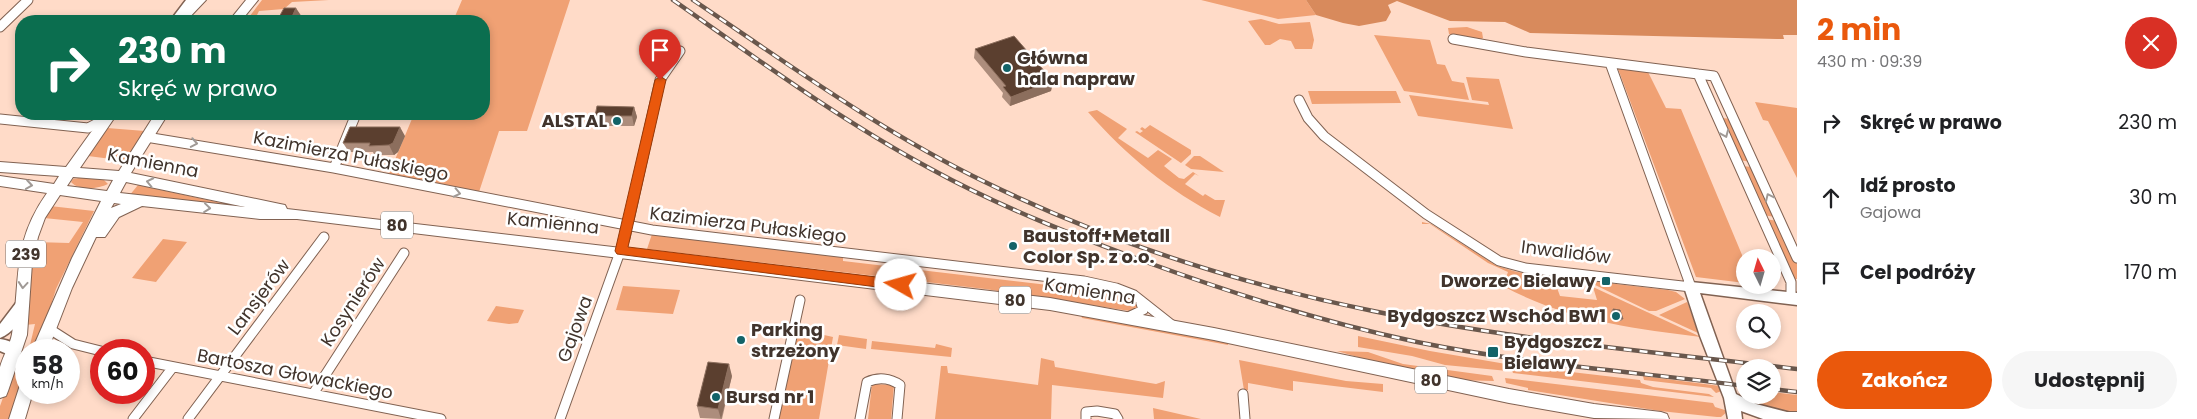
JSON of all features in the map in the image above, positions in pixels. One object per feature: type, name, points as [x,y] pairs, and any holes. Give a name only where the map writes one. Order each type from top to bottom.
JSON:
[{"type":"main road","points":[[186,15],[200,0]]},
{"type":"main road","points":[[240,15],[252,0]]},
{"type":"main road","name":"239","points":[[0,391],[7,348],[20,329],[25,262],[31,237],[39,216],[106,120]]},
{"type":"main road","name":"239","points":[[44,339],[81,254],[109,197],[158,120]]},
{"type":"main road","points":[[50,169],[84,154]]},
{"type":"main road","name":"Kamienna","points":[[0,167],[50,169],[122,176],[265,205],[297,214]]},
{"type":"main road","name":"Kamienna","points":[[0,181],[141,201],[260,214],[297,214],[621,251],[1032,302],[1128,317],[1509,396],[1594,411],[1661,419]]},
{"type":"main road","points":[[81,254],[97,238],[114,213],[125,206],[141,201]]},
{"type":"main road","points":[[16,419],[21,404]]},
{"type":"street","points":[[0,27],[28,0]]},
{"type":"street","points":[[180,15],[191,0]]},
{"type":"street","points":[[1453,39],[1610,63],[1714,76],[1797,258]]},
{"type":"street","points":[[628,226],[660,80],[680,51]]},
{"type":"street","points":[[1610,63],[1657,189],[1708,339],[1732,398],[1735,419]]},
{"type":"street","points":[[1698,74],[1762,217],[1794,282],[1794,299]]},
{"type":"street","points":[[1703,84],[1718,86]]},
{"type":"street","name":"Inwalidów","points":[[1299,100],[1308,118],[1324,136],[1426,214],[1499,261],[1525,268],[1794,299]]},
{"type":"street","points":[[1716,112],[1731,114]]},
{"type":"street","points":[[0,119],[78,128],[88,128],[102,120]]},
{"type":"street","points":[[334,168],[354,120]]},
{"type":"street","name":"Kazimierza Pułaskiego","points":[[146,137],[334,168],[628,226],[759,244],[1084,281],[1125,290],[1172,326]]},
{"type":"street","points":[[1738,163],[1755,165]]},
{"type":"street","points":[[1762,217],[1780,220]]},
{"type":"street","name":"Gajowa","points":[[560,419],[621,251],[628,226]]},
{"type":"street","name":"Lansjerów","points":[[188,419],[324,237]]},
{"type":"street","name":"Kosynierów","points":[[313,394],[404,253]]},
{"type":"street","points":[[774,419],[800,300]]},
{"type":"street","points":[[1128,317],[1143,310],[1140,300]]},
{"type":"street","points":[[0,332],[9,325],[21,307]]},
{"type":"street","points":[[48,328],[60,339]]},
{"type":"street","name":"Bartosza Głowackiego","points":[[155,363],[441,419]]},
{"type":"street","points":[[133,419],[174,367]]},
{"type":"street","points":[[860,419],[866,382],[873,379],[894,380],[900,386],[897,419]]},
{"type":"street","points":[[1243,394],[1245,419]]},
{"type":"street","points":[[1732,398],[1753,410],[1787,419]]},
{"type":"street","points":[[1086,419],[1086,412],[1097,411],[1115,414],[1118,419]]},
{"type":"shaded area","points":[[262,0],[329,0],[292,2],[284,9],[259,11],[257,15],[251,15]]},
{"type":"shaded area","points":[[462,0],[570,0],[527,131],[499,131],[479,192],[389,174],[412,120],[490,120],[490,15],[456,15]]},
{"type":"shaded area","points":[[1201,0],[1306,0],[1316,15],[1278,19]]},
{"type":"shaded area","points":[[1306,0],[1797,0],[1797,35],[1783,35],[1784,39],[1777,39],[1530,33],[1505,22],[1450,21],[1397,1],[1388,5],[1391,12],[1386,21],[1359,26],[1316,15]]},
{"type":"shaded area","points":[[1261,19],[1279,24],[1310,22],[1314,40],[1312,49],[1295,49],[1291,41],[1280,39],[1270,45],[1265,45],[1248,21]]},
{"type":"shaded area","points":[[1467,27],[1482,32],[1483,38],[1480,40],[1449,34],[1448,28]]},
{"type":"shaded area","points":[[1374,35],[1430,40],[1437,64],[1445,65],[1452,81],[1464,83],[1469,100],[1404,91]]},
{"type":"shaded area","points":[[1617,66],[1647,70],[1666,108],[1681,109],[1740,249],[1736,249],[1736,282],[1696,277]]},
{"type":"shaded area","points":[[1466,77],[1499,79],[1513,129],[1418,116],[1409,95],[1489,105],[1488,102],[1472,100]]},
{"type":"shaded area","points":[[1308,91],[1396,91],[1401,103],[1312,104]]},
{"type":"shaded area","points":[[1755,102],[1797,108],[1797,178],[1768,121],[1763,120]]},
{"type":"shaded area","points":[[1097,110],[1127,129],[1118,138],[1148,158],[1158,150],[1172,159],[1164,166],[1179,178],[1184,179],[1193,172],[1199,176],[1195,174],[1185,184],[1203,196],[1205,194],[1215,200],[1225,200],[1220,217],[1183,196],[1149,171],[1117,143],[1088,112]]},
{"type":"shaded area","points":[[1722,118],[1732,119],[1750,162],[1740,160]]},
{"type":"shaded area","points":[[1150,125],[1191,150],[1191,154],[1181,163],[1135,132],[1140,133],[1143,131],[1140,129],[1142,127],[1145,129]]},
{"type":"shaded area","points":[[107,128],[145,131],[127,161],[88,156]]},
{"type":"shaded area","points":[[1194,156],[1200,156],[1224,172],[1191,169],[1185,165]]},
{"type":"shaded area","points":[[1741,166],[1753,167],[1775,217],[1763,215]]},
{"type":"shaded area","points":[[84,177],[103,179],[108,184],[84,188],[71,182],[73,179]]},
{"type":"shaded area","points":[[138,185],[231,205],[276,210],[129,196]]},
{"type":"shaded area","points":[[50,206],[94,211],[56,289],[39,339],[31,339],[35,324],[25,325],[26,304],[35,242],[69,243],[83,222],[44,218]]},
{"type":"shaded area","points":[[1765,219],[1778,221],[1797,264],[1797,279],[1792,279],[1781,255],[1781,249],[1778,249]]},
{"type":"shaded area","points":[[1422,222],[1431,224],[1497,266],[1517,272],[1553,277],[1560,296],[1597,300],[1593,287],[1701,337],[1599,321],[1575,315],[1527,298],[1503,286],[1508,272],[1488,263],[1430,224],[1422,224]]},
{"type":"shaded area","points":[[652,234],[843,256],[843,261],[1065,287],[1065,282],[1083,284],[1116,291],[1133,299],[1138,305],[1136,309],[1130,311],[985,289],[647,249]]},
{"type":"shaded area","points":[[163,239],[187,242],[156,282],[132,278]]},
{"type":"shaded area","points":[[1590,281],[1668,290],[1676,292],[1685,299],[1656,311],[1649,311]]},
{"type":"shaded area","points":[[623,286],[680,290],[673,314],[616,310]]},
{"type":"shaded area","points":[[1687,302],[1688,304],[1698,333],[1659,315]]},
{"type":"shaded area","points":[[496,306],[524,310],[518,323],[509,324],[487,321]]},
{"type":"shaded area","points":[[1081,315],[1228,343],[1228,345],[1082,318]]},
{"type":"shaded area","points":[[803,326],[807,326],[806,331],[833,337],[819,419],[778,419],[797,332]]},
{"type":"shaded area","points":[[839,335],[867,339],[866,349],[837,345]]},
{"type":"shaded area","points":[[1358,336],[1506,364],[1508,371],[1445,365],[1412,356],[1358,347]]},
{"type":"shaded area","points":[[872,341],[935,348],[936,344],[952,348],[951,357],[871,349]]},
{"type":"shaded area","points":[[1337,351],[1368,352],[1403,364],[1492,376],[1494,381],[1454,380],[1378,363]]},
{"type":"shaded area","points":[[1041,358],[1054,361],[1055,367],[1156,384],[1165,381],[1163,398],[1052,385],[1051,419],[935,419],[941,366],[947,366],[948,373],[1038,385]]},
{"type":"shaded area","points":[[1239,360],[1346,381],[1383,384],[1383,392],[1293,381],[1293,391],[1248,383],[1248,390],[1244,390]]},
{"type":"shaded area","points":[[15,364],[16,404],[11,419],[0,419],[0,406]]},
{"type":"shaded area","points":[[1510,365],[1640,380],[1641,383],[1653,387],[1709,394],[1714,397],[1513,373]]},
{"type":"shaded area","points":[[1643,376],[1720,386],[1722,391],[1716,393],[1711,388],[1644,380]]},
{"type":"shaded area","points":[[1505,378],[1713,403],[1715,407],[1728,411],[1721,417],[1717,417],[1660,411],[1528,390],[1528,388],[1506,383]]},
{"type":"shaded area","points":[[872,384],[894,385],[891,419],[868,419]]},
{"type":"shaded area","points":[[1781,393],[1797,395],[1797,414],[1757,407],[1753,404],[1781,404]]},
{"type":"shaded area","points":[[1153,408],[1201,419],[1154,419]]},
{"type":"building","points":[[284,8],[296,8],[293,15],[280,15]]},
{"type":"building","name":"Główna hala napraw","points":[[1014,36],[1053,81],[1011,97],[1003,87],[1006,86],[975,49]]},
{"type":"building","points":[[597,106],[634,107],[632,116],[595,116]]},
{"type":"building","points":[[350,127],[400,127],[393,143],[369,146],[370,143],[343,143]]},
{"type":"building","points":[[1613,309],[1620,310],[1623,319],[1616,318]]},
{"type":"building","points":[[708,362],[729,364],[718,409],[697,406]]},
{"type":"railway","points":[[673,0],[832,110],[931,169],[984,196],[1038,220],[1149,263],[1282,307],[1349,326],[1417,342],[1540,362],[1736,385]]},
{"type":"railway","points":[[693,0],[800,73],[872,119],[947,162],[985,182],[1079,224],[1175,259],[1274,288],[1426,321],[1531,338],[1797,369]]},
{"type":"railway","points":[[1781,390],[1797,392]]},
{"type":"place","name":"Główna hala napraw","points":[[1007,68]]},
{"type":"place","name":"ALSTAL","points":[[617,121]]},
{"type":"place","name":"Baustoff+Metall Color Sp. z o.o.","points":[[1013,246]]},
{"type":"place","name":"Dworzec Bielawy","points":[[1606,281]]},
{"type":"place","name":"Bydgoszcz Wschód BW1","points":[[1616,316]]},
{"type":"place","name":"Parking strzeżony","points":[[741,340]]},
{"type":"place","name":"Bydgoszcz Bielawy","points":[[1493,352]]},
{"type":"place","name":"Bursa nr 1","points":[[716,397]]},
{"type":"route","points":[[660,80],[621,251],[901,285]]}]
